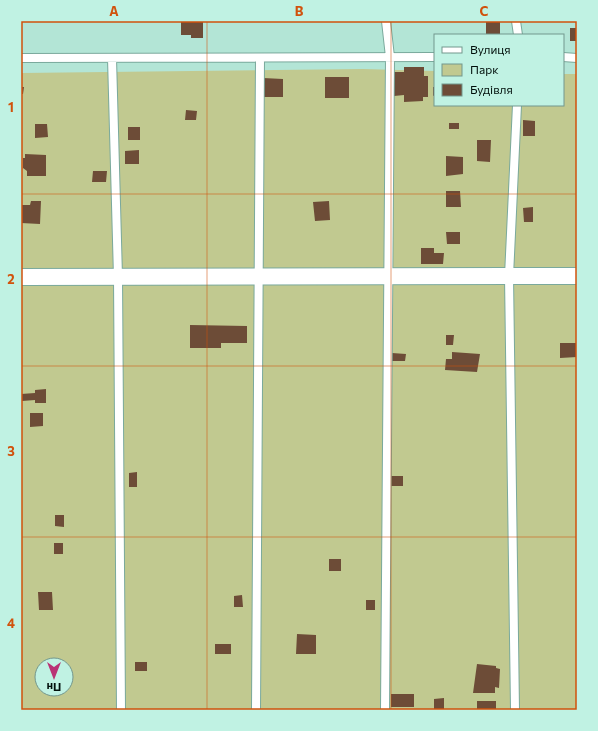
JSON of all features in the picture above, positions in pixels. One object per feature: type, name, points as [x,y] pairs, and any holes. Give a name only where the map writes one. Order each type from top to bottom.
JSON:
[{"type":"street","points":[[21,277],[577,276]]},
{"type":"lane","points":[[385,710],[390,57],[386,21]]},
{"type":"lane","points":[[516,21],[518,34]]},
{"type":"lane","points":[[21,58],[434,57]]},
{"type":"lane","points":[[564,57],[577,58]]},
{"type":"lane","points":[[112,58],[118,277],[121,710]]},
{"type":"lane","points":[[256,710],[260,58]]},
{"type":"lane","points":[[515,710],[508,276],[517,106]]},
{"type":"green space","points":[[363,69],[434,71],[434,106],[564,106],[564,74],[577,74],[577,710],[21,710],[21,73]]},
{"type":"building","points":[[181,21],[203,21],[203,38],[191,38],[191,35],[181,35]]},
{"type":"building","points":[[486,22],[500,22],[500,34],[486,34]]},
{"type":"building","points":[[570,28],[577,28],[577,41],[570,41]]},
{"type":"building","points":[[404,67],[424,67],[424,76],[428,76],[428,97],[423,97],[423,101],[404,102],[404,95],[394,96],[394,72],[404,72]]},
{"type":"building","points":[[325,77],[349,77],[349,98],[325,98]]},
{"type":"building","points":[[263,78],[283,79],[283,97],[263,97]]},
{"type":"building","points":[[21,87],[24,87],[23,94],[21,94]]},
{"type":"building","points":[[186,110],[197,111],[196,120],[185,120]]},
{"type":"building","points":[[523,120],[535,121],[535,136],[523,136]]},
{"type":"building","points":[[449,123],[459,123],[459,129],[449,129]]},
{"type":"building","points":[[35,124],[47,124],[48,137],[35,138]]},
{"type":"building","points":[[128,127],[140,127],[140,140],[128,140]]},
{"type":"building","points":[[477,140],[491,140],[490,162],[477,161]]},
{"type":"building","points":[[139,150],[139,164],[125,164],[125,151]]},
{"type":"building","points":[[25,154],[46,155],[46,176],[27,176],[27,171],[23,168],[23,158],[25,158]]},
{"type":"building","points":[[446,156],[463,157],[463,174],[446,176]]},
{"type":"building","points":[[93,171],[107,171],[106,182],[92,182]]},
{"type":"building","points":[[446,191],[460,191],[461,207],[446,207]]},
{"type":"building","points":[[31,201],[41,201],[40,224],[21,223],[21,205],[30,205]]},
{"type":"building","points":[[329,201],[330,220],[315,221],[313,202]]},
{"type":"building","points":[[533,207],[533,222],[524,222],[523,208]]},
{"type":"building","points":[[446,232],[460,232],[460,244],[447,244]]},
{"type":"building","points":[[421,248],[434,248],[434,253],[444,253],[443,264],[421,264]]},
{"type":"building","points":[[190,325],[247,326],[247,343],[221,343],[221,348],[190,348]]},
{"type":"building","points":[[446,335],[454,335],[453,345],[446,345]]},
{"type":"building","points":[[560,343],[577,343],[577,357],[560,358]]},
{"type":"building","points":[[452,352],[480,354],[477,372],[445,370],[446,359],[452,359]]},
{"type":"building","points":[[392,353],[406,354],[405,361],[392,361]]},
{"type":"building","points":[[46,389],[46,403],[35,403],[35,400],[22,401],[21,394],[35,393],[35,390]]},
{"type":"building","points":[[30,413],[43,413],[43,426],[30,427]]},
{"type":"building","points":[[137,472],[137,487],[129,487],[129,473]]},
{"type":"building","points":[[391,476],[403,476],[403,486],[391,486]]},
{"type":"building","points":[[55,515],[64,515],[64,527],[55,526]]},
{"type":"building","points":[[54,543],[63,543],[63,554],[54,554]]},
{"type":"building","points":[[329,559],[341,559],[341,571],[329,571]]},
{"type":"building","points":[[38,592],[52,592],[53,610],[39,610]]},
{"type":"building","points":[[242,595],[243,607],[234,607],[234,596]]},
{"type":"building","points":[[366,600],[375,600],[375,610],[366,610]]},
{"type":"building","points":[[297,634],[316,635],[316,654],[296,654]]},
{"type":"building","points":[[215,644],[231,644],[231,654],[215,654]]},
{"type":"building","points":[[135,662],[147,662],[147,671],[135,671]]},
{"type":"building","points":[[477,664],[496,666],[496,668],[500,669],[499,688],[495,687],[495,693],[473,693]]},
{"type":"building","points":[[391,694],[414,694],[414,707],[391,707]]},
{"type":"building","points":[[444,698],[444,709],[434,709],[434,699]]},
{"type":"building","points":[[477,701],[496,701],[496,710],[477,710]]}]
